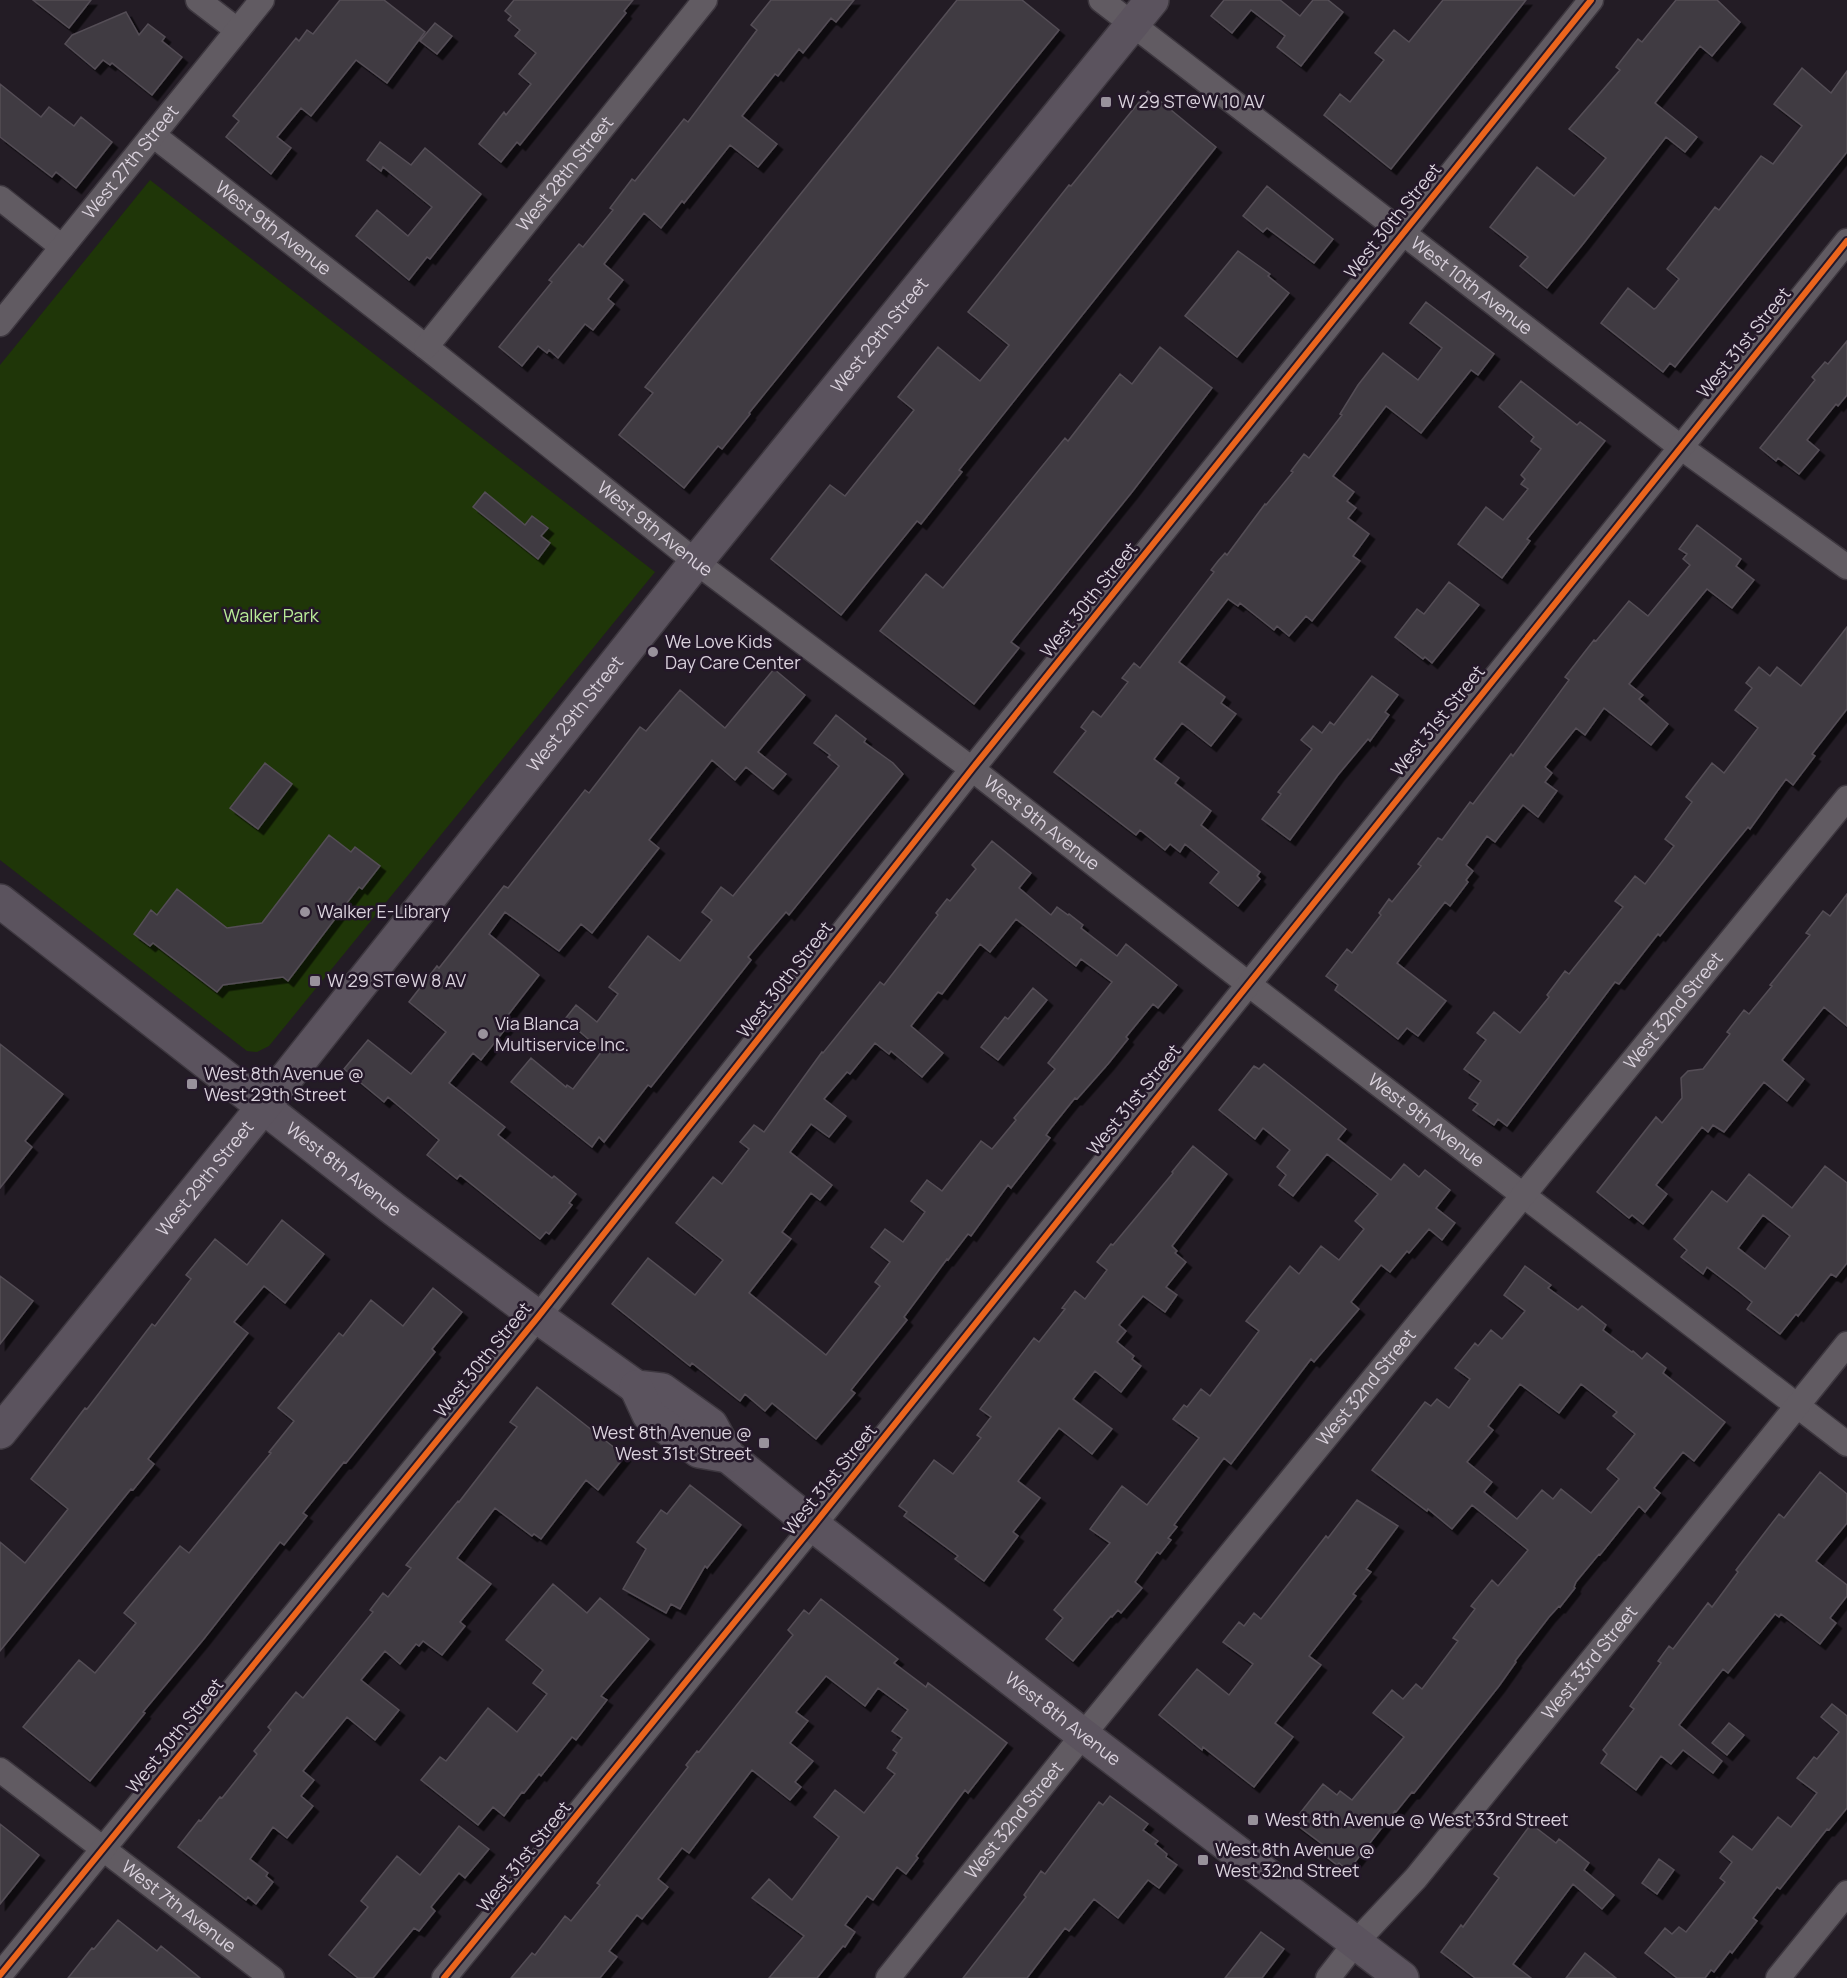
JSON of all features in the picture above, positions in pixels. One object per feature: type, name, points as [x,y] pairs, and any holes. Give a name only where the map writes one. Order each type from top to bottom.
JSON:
[{"type":"street","points":[[198,0],[237,30]]},
{"type":"street","name":"West 27th Street","points":[[0,324],[261,0]]},
{"type":"street","name":"West 28th Street","points":[[426,348],[705,0]]},
{"type":"street","name":"West 10th Avenue","points":[[1101,0],[1142,12],[1403,233],[1679,446],[1847,567]]},
{"type":"street","name":"West 30th Street","points":[[0,1975],[538,1317],[972,769],[1591,0]]},
{"type":"street","name":"West 29th Street","points":[[0,1432],[264,1106],[696,562],[1142,12]]},
{"type":"street","name":"West 9th Avenue","points":[[153,135],[696,562],[972,769],[1847,1444]]},
{"type":"street","points":[[0,198],[62,247]]},
{"type":"street","name":"West 31st Street","points":[[444,1978],[813,1525],[1679,446],[1847,241]]},
{"type":"street","name":"West 32nd Street","points":[[888,1978],[1083,1735],[1847,798]]},
{"type":"street","name":"West 8th Avenue","points":[[0,901],[395,1210],[636,1387],[649,1415],[699,1451],[728,1456],[1083,1735],[1402,1978]]},
{"type":"street","name":"West 33rd Street","points":[[1328,1978],[1356,1942],[1416,1878],[1847,1344]]},
{"type":"street","name":"West 7th Avenue","points":[[0,1770],[272,1978]]},
{"type":"street","points":[[1778,1978],[1847,1893]]},
{"type":"green space","name":"Walker Park","points":[[150,180],[655,572],[269,1046],[257,1052],[247,1051],[0,860],[0,365]]},
{"type":"building","points":[[33,0],[91,0],[69,28]]},
{"type":"building","points":[[340,0],[384,0],[425,32],[387,83],[356,60],[311,116],[301,108],[277,137],[291,148],[271,174],[226,137],[239,121],[233,116],[296,38],[299,41],[307,30],[313,34]]},
{"type":"building","points":[[514,0],[633,0],[624,11],[626,13],[520,145],[517,142],[501,162],[479,144],[504,112],[506,115],[531,84],[519,74],[536,53],[515,36],[520,30],[508,20],[511,16],[505,11]]},
{"type":"building","points":[[771,0],[854,0],[836,22],[831,18],[803,53],[799,49],[778,76],[775,74],[742,116],[777,144],[758,167],[730,145],[661,228],[644,213],[604,264],[623,280],[608,299],[614,304],[593,330],[585,324],[558,358],[549,350],[547,353],[538,346],[522,366],[499,347],[552,282],[549,280],[579,244],[583,247],[613,210],[610,208],[632,179],[635,181],[684,119],[688,122],[757,30],[751,25]]},
{"type":"building","points":[[957,0],[1022,0],[1059,30],[722,449],[718,446],[684,488],[619,435],[653,393],[645,387]]},
{"type":"building","points":[[1224,0],[1280,0],[1300,16],[1313,0],[1328,0],[1343,12],[1301,66],[1277,47],[1285,36],[1251,10],[1232,33],[1211,16]]},
{"type":"building","points":[[1443,0],[1526,0],[1391,169],[1324,115],[1340,94],[1350,102],[1384,60],[1375,53],[1394,30],[1409,42]]},
{"type":"building","points":[[1676,0],[1717,0],[1740,22],[1712,56],[1700,46],[1655,103],[1697,137],[1685,152],[1666,137],[1547,288],[1520,266],[1528,257],[1490,227],[1537,167],[1574,196],[1606,158],[1569,129],[1620,70],[1616,67],[1638,39],[1642,42]]},
{"type":"building","points":[[126,12],[139,35],[148,24],[165,37],[162,41],[182,57],[152,95],[112,63],[110,65],[103,60],[95,69],[65,44],[72,35]]},
{"type":"building","points":[[435,23],[452,36],[437,54],[420,41]]},
{"type":"building","points":[[1802,68],[1831,93],[1847,71],[1847,152],[1675,367],[1670,363],[1663,372],[1601,323],[1628,288],[1654,309],[1656,308],[1679,279],[1667,269],[1715,207],[1719,210],[1761,156],[1773,164],[1802,126],[1774,104]]},
{"type":"building","points":[[0,84],[41,117],[49,107],[74,126],[81,117],[112,142],[76,188],[56,172],[52,177],[0,137]]},
{"type":"building","points":[[1148,91],[1216,147],[959,470],[962,472],[921,524],[917,521],[841,615],[771,559],[830,485],[845,496],[914,410],[898,397],[938,347],[980,381],[1009,345],[968,312],[1069,185],[1071,186]]},
{"type":"building","points":[[380,142],[411,165],[425,148],[481,194],[430,259],[427,257],[409,280],[356,236],[377,210],[408,236],[432,207],[383,167],[381,171],[367,160]]},
{"type":"building","points":[[1267,186],[1333,239],[1314,263],[1267,228],[1263,232],[1243,216]]},
{"type":"building","points":[[1238,251],[1270,274],[1268,276],[1289,293],[1237,357],[1185,316]]},
{"type":"building","points":[[1426,302],[1494,354],[1478,375],[1471,370],[1421,433],[1386,406],[1333,476],[1354,492],[1347,501],[1356,508],[1348,518],[1369,534],[1353,556],[1360,561],[1312,621],[1306,616],[1289,636],[1277,626],[1274,630],[1240,603],[1238,606],[1228,599],[1179,662],[1225,697],[1221,703],[1236,714],[1211,746],[1182,723],[1154,759],[1179,778],[1175,783],[1211,811],[1201,825],[1260,872],[1257,876],[1260,879],[1238,906],[1210,883],[1219,872],[1185,844],[1180,852],[1170,844],[1165,850],[1140,830],[1136,835],[1054,772],[1086,731],[1081,727],[1093,711],[1101,717],[1128,682],[1122,678],[1134,663],[1140,668],[1214,572],[1211,570],[1225,553],[1227,555],[1265,504],[1293,472],[1291,471],[1304,454],[1309,458],[1342,415],[1340,414],[1358,385],[1383,353],[1418,380],[1442,348],[1410,323]]},
{"type":"building","points":[[1847,341],[1847,395],[1838,406],[1836,404],[1807,440],[1819,450],[1799,474],[1778,458],[1776,461],[1760,448],[1815,380],[1812,377],[1825,362],[1828,364]]},
{"type":"building","points":[[1160,347],[1212,388],[1132,492],[1011,642],[1019,648],[974,704],[880,631],[926,574],[943,588],[1065,438],[1068,441],[1120,374],[1132,384]]},
{"type":"building","points":[[1521,381],[1577,425],[1580,422],[1605,441],[1527,539],[1530,541],[1502,578],[1458,544],[1486,507],[1503,520],[1528,489],[1521,484],[1525,479],[1521,475],[1541,449],[1531,441],[1534,437],[1499,407]]},
{"type":"building","points":[[485,492],[525,525],[532,516],[548,528],[541,536],[550,543],[538,559],[473,507]]},
{"type":"building","points":[[1697,525],[1741,559],[1736,566],[1754,580],[1732,608],[1707,589],[1629,684],[1643,695],[1639,699],[1668,724],[1651,745],[1604,708],[1585,735],[1576,728],[1545,767],[1552,773],[1545,782],[1557,791],[1538,817],[1523,805],[1495,842],[1487,836],[1466,865],[1473,871],[1466,880],[1468,882],[1450,906],[1445,902],[1397,963],[1446,1001],[1418,1036],[1407,1028],[1398,1039],[1335,990],[1338,985],[1326,976],[1347,949],[1352,953],[1381,915],[1379,913],[1389,899],[1392,902],[1421,866],[1418,864],[1438,838],[1442,840],[1470,802],[1473,804],[1511,754],[1513,756],[1569,680],[1565,677],[1594,640],[1596,641],[1629,601],[1648,616],[1690,565],[1683,559],[1687,554],[1679,549]]},
{"type":"building","points":[[1449,582],[1479,605],[1432,663],[1425,657],[1423,659],[1395,637],[1417,609],[1424,614]]},
{"type":"building","points":[[1847,627],[1847,709],[1812,754],[1815,756],[1793,785],[1786,779],[1750,829],[1748,827],[1660,936],[1658,934],[1619,984],[1615,982],[1507,1126],[1498,1119],[1494,1125],[1473,1110],[1478,1104],[1469,1098],[1481,1081],[1464,1069],[1486,1040],[1477,1033],[1494,1012],[1520,1033],[1549,997],[1547,995],[1565,971],[1569,974],[1623,907],[1615,901],[1635,876],[1645,884],[1674,846],[1665,839],[1692,802],[1686,797],[1712,763],[1724,773],[1758,728],[1735,710],[1752,688],[1746,683],[1759,667],[1770,676],[1777,667],[1801,686]]},
{"type":"building","points":[[774,669],[805,695],[758,752],[786,774],[773,789],[746,767],[735,780],[712,760],[649,840],[659,848],[592,933],[581,924],[559,951],[505,912],[489,934],[539,975],[505,1019],[510,1023],[481,1060],[473,1053],[449,1083],[505,1127],[498,1135],[576,1194],[569,1203],[572,1205],[549,1234],[546,1232],[540,1239],[460,1175],[457,1179],[427,1155],[439,1140],[388,1097],[384,1102],[344,1069],[368,1040],[411,1074],[446,1032],[409,1002],[504,886],[508,888],[585,790],[589,793],[640,727],[646,731],[680,690],[725,728]]},
{"type":"building","points":[[1372,676],[1398,695],[1385,712],[1389,715],[1370,741],[1368,739],[1338,775],[1290,840],[1262,819],[1281,794],[1278,792],[1312,749],[1301,740],[1313,726],[1322,733],[1330,722],[1334,725]]},
{"type":"building","points":[[836,715],[866,739],[864,742],[893,763],[903,774],[789,915],[786,912],[748,957],[751,960],[651,1087],[648,1085],[604,1142],[599,1137],[592,1147],[511,1082],[531,1058],[566,1087],[567,1085],[573,1089],[602,1051],[565,1019],[576,1005],[597,1022],[618,994],[609,987],[648,936],[680,961],[712,920],[702,912],[721,887],[733,896],[839,766],[828,757],[830,755],[814,743]]},
{"type":"building","points":[[265,763],[292,784],[258,829],[230,808]]},
{"type":"building","name":"Walker E-Library","points":[[329,835],[351,852],[355,847],[380,866],[362,889],[359,887],[288,981],[283,977],[223,985],[217,992],[153,943],[150,946],[134,934],[151,910],[157,915],[177,889],[227,928],[262,923]]},
{"type":"building","points":[[992,841],[1031,873],[1019,888],[1051,915],[1057,907],[1069,914],[1083,925],[1081,928],[1117,956],[1126,944],[1177,985],[1158,1008],[1153,1004],[1126,1037],[1128,1039],[1108,1064],[1077,1099],[1075,1098],[1051,1128],[1046,1135],[1050,1138],[1011,1188],[1008,1185],[971,1236],[968,1234],[947,1259],[904,1317],[907,1320],[851,1390],[855,1393],[816,1439],[772,1403],[765,1411],[745,1394],[740,1401],[692,1363],[690,1366],[612,1304],[648,1258],[695,1295],[723,1260],[676,1223],[713,1177],[722,1184],[749,1149],[740,1142],[754,1125],[764,1132],[822,1052],[880,982],[884,985],[938,915],[936,913],[947,899],[950,901],[976,869],[972,865]],"holes":[[[1016,919],[1076,966],[1081,959],[1112,982],[1048,1063],[1055,1069],[1014,1118],[1016,1120],[992,1149],[981,1141],[942,1191],[927,1180],[911,1201],[925,1212],[903,1242],[885,1229],[871,1247],[890,1262],[875,1282],[880,1286],[826,1355],[749,1293],[791,1239],[782,1232],[811,1193],[820,1200],[832,1185],[790,1152],[811,1124],[829,1137],[846,1116],[824,1099],[847,1072],[850,1074],[875,1043],[889,1054],[891,1051],[922,1077],[943,1053],[911,1026],[938,992],[942,994],[980,944],[990,952]]]},
{"type":"building","points":[[1847,894],[1847,1026],[1824,1007],[1782,1060],[1804,1079],[1787,1101],[1764,1082],[1724,1132],[1713,1125],[1708,1132],[1702,1127],[1656,1185],[1667,1194],[1643,1224],[1632,1215],[1629,1218],[1597,1192],[1656,1117],[1662,1123],[1682,1098],[1681,1078],[1688,1071],[1703,1069],[1730,1034],[1727,1032],[1744,1010],[1749,1014],[1772,986],[1770,985],[1810,935],[1806,933],[1823,911],[1830,916]]},
{"type":"building","points":[[1033,988],[1047,1000],[998,1060],[981,1047],[1005,1017],[1008,1019]]},
{"type":"building","points":[[0,1044],[63,1094],[25,1141],[32,1147],[0,1188]]},
{"type":"building","points":[[1264,1064],[1346,1129],[1338,1139],[1391,1180],[1404,1164],[1419,1177],[1425,1170],[1450,1190],[1436,1208],[1455,1223],[1442,1240],[1429,1229],[1390,1272],[1381,1265],[1351,1302],[1359,1309],[1314,1362],[1311,1359],[1231,1464],[1224,1458],[1174,1525],[1177,1527],[1168,1538],[1171,1540],[1160,1554],[1157,1552],[1135,1582],[1142,1588],[1121,1613],[1118,1610],[1111,1616],[1073,1661],[1046,1639],[1063,1618],[1054,1610],[1110,1543],[1090,1529],[1122,1486],[1147,1505],[1199,1438],[1173,1419],[1184,1405],[1187,1407],[1201,1389],[1210,1396],[1259,1331],[1246,1321],[1290,1266],[1299,1274],[1321,1246],[1339,1260],[1364,1229],[1355,1221],[1378,1194],[1327,1154],[1293,1196],[1279,1185],[1286,1175],[1277,1167],[1290,1150],[1263,1128],[1255,1139],[1219,1110],[1254,1066],[1259,1069]]},
{"type":"building","points":[[1193,1146],[1227,1174],[1172,1246],[1177,1251],[1175,1253],[1186,1262],[1166,1287],[1177,1295],[1165,1312],[1143,1296],[1119,1325],[1126,1331],[1117,1342],[1134,1356],[1132,1359],[1141,1366],[1121,1392],[1095,1371],[1073,1399],[1112,1429],[1092,1454],[1059,1428],[1018,1481],[1040,1498],[1013,1532],[1018,1536],[984,1581],[955,1559],[958,1556],[904,1516],[907,1512],[899,1506],[934,1460],[953,1474],[981,1438],[977,1435],[991,1417],[980,1409],[1034,1338],[1039,1342],[1065,1309],[1062,1308],[1075,1291],[1085,1299],[1107,1270],[1097,1262],[1173,1173]]},
{"type":"building","points":[[1825,1166],[1847,1183],[1847,1263],[1836,1277],[1831,1274],[1798,1316],[1796,1314],[1780,1334],[1747,1309],[1752,1302],[1740,1292],[1707,1267],[1703,1274],[1681,1257],[1687,1250],[1674,1239],[1712,1191],[1727,1202],[1749,1174],[1792,1208]],"holes":[[[1763,1215],[1790,1236],[1765,1269],[1738,1248]]]},
{"type":"building","points":[[282,1220],[324,1254],[285,1303],[264,1286],[234,1322],[248,1333],[148,1459],[154,1464],[133,1490],[131,1489],[0,1651],[0,1542],[25,1563],[68,1509],[31,1479],[152,1324],[155,1326],[191,1279],[186,1275],[215,1239],[247,1265]]},
{"type":"building","points":[[1525,1266],[1551,1285],[1548,1288],[1578,1310],[1582,1306],[1606,1325],[1603,1330],[1632,1352],[1642,1359],[1647,1353],[1666,1368],[1663,1373],[1725,1422],[1694,1461],[1683,1452],[1654,1488],[1660,1493],[1645,1512],[1639,1506],[1599,1554],[1576,1582],[1575,1588],[1515,1661],[1499,1686],[1414,1793],[1412,1792],[1395,1811],[1348,1871],[1318,1850],[1322,1844],[1293,1822],[1323,1784],[1337,1795],[1340,1791],[1352,1800],[1404,1737],[1373,1713],[1392,1690],[1403,1699],[1416,1684],[1422,1689],[1458,1641],[1453,1638],[1475,1609],[1471,1606],[1492,1580],[1498,1586],[1528,1550],[1472,1505],[1452,1529],[1428,1509],[1427,1511],[1372,1470],[1425,1402],[1431,1406],[1437,1399],[1449,1408],[1470,1379],[1455,1368],[1475,1343],[1478,1346],[1491,1330],[1502,1339],[1525,1311],[1504,1295]],"holes":[[[1520,1384],[1559,1413],[1581,1384],[1617,1412],[1613,1416],[1635,1434],[1607,1469],[1619,1479],[1591,1513],[1561,1489],[1553,1499],[1542,1490],[1517,1519],[1484,1492],[1492,1482],[1467,1462],[1493,1430],[1488,1426]]]},
{"type":"building","points":[[0,1276],[33,1301],[0,1344]]},
{"type":"building","points":[[433,1288],[462,1312],[432,1349],[435,1352],[303,1513],[307,1516],[284,1545],[280,1542],[90,1781],[23,1727],[79,1660],[95,1673],[136,1623],[124,1613],[180,1546],[189,1553],[271,1453],[269,1452],[294,1421],[278,1408],[339,1333],[343,1336],[371,1300],[403,1326]]},
{"type":"building","points":[[537,1387],[625,1456],[598,1490],[586,1480],[541,1539],[534,1534],[532,1536],[495,1508],[457,1558],[491,1584],[460,1622],[465,1626],[442,1655],[423,1641],[419,1646],[416,1644],[400,1664],[385,1651],[361,1680],[399,1710],[375,1740],[347,1717],[303,1771],[314,1780],[301,1796],[313,1806],[287,1838],[273,1827],[250,1859],[268,1873],[266,1876],[273,1882],[256,1904],[248,1897],[246,1900],[178,1847],[199,1820],[201,1821],[220,1797],[222,1798],[257,1754],[254,1751],[271,1730],[268,1727],[296,1692],[303,1698],[373,1612],[370,1610],[383,1593],[388,1597],[411,1568],[406,1565],[459,1502],[517,1427],[510,1422]]},
{"type":"building","points":[[1820,1472],[1847,1494],[1847,1523],[1816,1561],[1847,1585],[1847,1596],[1830,1618],[1836,1623],[1820,1644],[1781,1614],[1779,1617],[1775,1614],[1728,1673],[1723,1669],[1679,1725],[1722,1761],[1713,1773],[1683,1750],[1671,1764],[1661,1756],[1636,1790],[1601,1763],[1607,1754],[1603,1750],[1634,1709],[1630,1706],[1661,1663],[1658,1661],[1669,1646],[1673,1649],[1708,1603],[1712,1607],[1738,1572],[1736,1570],[1779,1514],[1784,1518]]},
{"type":"building","points":[[690,1485],[741,1525],[707,1568],[705,1566],[680,1609],[671,1604],[666,1613],[623,1589],[646,1549],[637,1542],[661,1510],[667,1514]]},
{"type":"building","points":[[1357,1500],[1398,1526],[1366,1569],[1371,1572],[1353,1594],[1356,1596],[1309,1656],[1321,1665],[1275,1723],[1293,1737],[1254,1787],[1203,1747],[1202,1750],[1159,1715],[1197,1669],[1229,1695],[1253,1664],[1223,1642],[1239,1622],[1244,1626],[1254,1613],[1261,1619]]},
{"type":"building","points":[[553,1584],[587,1613],[600,1598],[649,1639],[601,1696],[607,1700],[576,1740],[572,1737],[541,1776],[539,1774],[524,1793],[522,1792],[504,1816],[493,1807],[478,1825],[421,1780],[440,1757],[446,1761],[488,1708],[517,1732],[547,1694],[533,1683],[543,1670],[506,1640]]},
{"type":"building","points":[[821,1599],[898,1659],[894,1663],[926,1687],[928,1683],[1007,1743],[968,1793],[965,1790],[916,1856],[918,1858],[906,1874],[897,1867],[873,1900],[867,1896],[845,1925],[855,1932],[845,1947],[843,1946],[817,1978],[769,1978],[804,1936],[752,1898],[769,1879],[792,1900],[839,1837],[814,1817],[835,1790],[864,1813],[895,1774],[887,1768],[897,1753],[893,1750],[902,1738],[892,1731],[908,1710],[878,1688],[865,1706],[826,1676],[796,1712],[808,1721],[790,1743],[813,1761],[795,1782],[801,1787],[790,1800],[752,1770],[689,1853],[682,1848],[658,1879],[668,1887],[642,1919],[637,1915],[609,1951],[617,1957],[600,1978],[511,1978],[532,1953],[535,1955],[565,1916],[571,1921],[600,1885],[597,1883],[688,1767],[686,1765],[793,1635],[788,1630],[804,1610],[809,1614]]},
{"type":"building","points":[[1832,1704],[1847,1716],[1847,1808],[1829,1830],[1827,1829],[1780,1889],[1777,1887],[1753,1918],[1757,1921],[1714,1972],[1711,1970],[1705,1978],[1677,1978],[1645,1953],[1665,1928],[1672,1934],[1679,1927],[1686,1932],[1725,1882],[1720,1878],[1732,1862],[1720,1852],[1733,1836],[1752,1850],[1778,1817],[1791,1827],[1817,1793],[1797,1778],[1814,1757],[1817,1759],[1839,1732],[1821,1717]]},
{"type":"building","points":[[1729,1723],[1744,1735],[1727,1755],[1712,1743]]},
{"type":"building","points":[[1110,1796],[1148,1824],[1143,1830],[1158,1841],[1155,1844],[1167,1854],[1166,1857],[1177,1865],[1159,1888],[1148,1880],[1118,1918],[1094,1899],[1069,1931],[1065,1928],[1027,1978],[963,1978],[1026,1897],[1024,1895],[1041,1871],[1045,1874],[1099,1802],[1103,1805]]},
{"type":"building","points":[[0,1824],[39,1855],[0,1904]]},
{"type":"building","points":[[1531,1824],[1556,1843],[1559,1839],[1589,1863],[1584,1870],[1614,1895],[1602,1909],[1573,1884],[1513,1964],[1531,1978],[1475,1978],[1441,1952],[1461,1925],[1463,1927],[1499,1878],[1494,1874]]},
{"type":"building","points":[[459,1826],[489,1849],[465,1878],[459,1873],[431,1907],[435,1911],[419,1931],[414,1928],[373,1978],[358,1978],[329,1955],[368,1907],[361,1901],[397,1856],[420,1875]]},
{"type":"building","points":[[1659,1859],[1674,1870],[1657,1894],[1642,1883]]},
{"type":"building","points":[[118,1920],[157,1951],[161,1946],[200,1978],[68,1978]]},
{"type":"building","points":[[1261,1932],[1284,1949],[1262,1978],[1225,1978]]},
{"type":"building","points":[[1585,1953],[1616,1978],[1566,1978]]},
{"type":"cycle path","points":[[0,1975],[538,1317],[972,769],[1591,0]]},
{"type":"cycle path","points":[[444,1978],[813,1526],[1847,241]]},
{"type":"place","name":"W 29 ST@W 10 AV","points":[[1106,102]]},
{"type":"place","name":"We Love Kids Day Care Center","points":[[653,652]]},
{"type":"place","name":"Walker E-Library","points":[[305,912]]},
{"type":"place","name":"W 29 ST@W 8 AV","points":[[315,981]]},
{"type":"place","name":"Via Blanca Multiservice Inc.","points":[[483,1034]]},
{"type":"place","name":"West 8th Avenue @ West 29th Street","points":[[192,1084]]},
{"type":"place","name":"West 8th Avenue @ West 31st Street","points":[[764,1443]]},
{"type":"place","name":"West 8th Avenue @ West 33rd Street","points":[[1253,1820]]},
{"type":"place","name":"West 8th Avenue @ West 32nd Street","points":[[1203,1860]]}]
